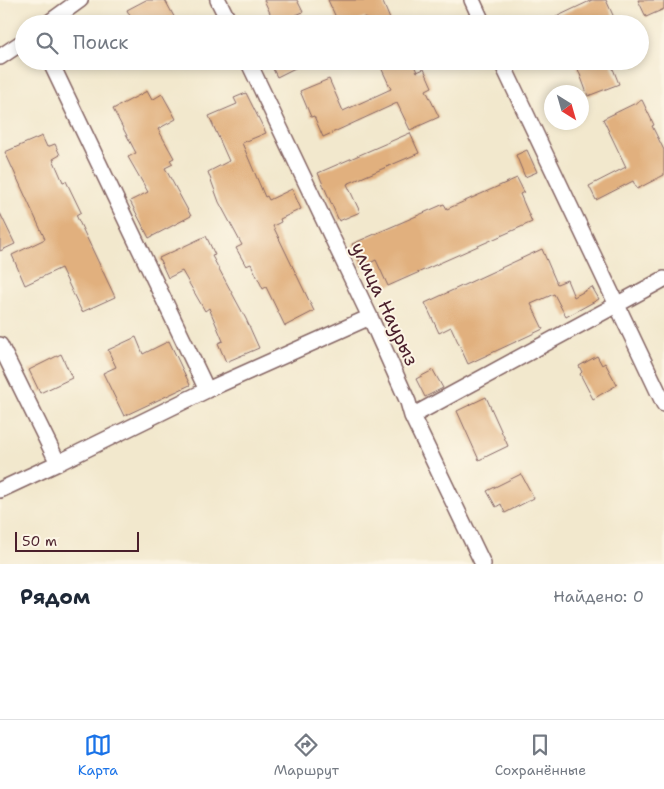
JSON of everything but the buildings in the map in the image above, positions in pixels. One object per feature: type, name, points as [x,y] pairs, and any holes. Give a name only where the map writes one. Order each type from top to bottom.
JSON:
[{"type":"street","points":[[59,15],[80,0]]},
{"type":"street","points":[[218,0],[226,15]]},
{"type":"street","points":[[472,0],[479,15]]},
{"type":"street","points":[[0,57],[15,47]]},
{"type":"street","points":[[54,70],[207,390]]},
{"type":"street","name":"улица Наурыз","points":[[252,70],[370,317],[408,402],[412,416],[483,564]]},
{"type":"street","points":[[505,70],[664,404]]},
{"type":"street","points":[[412,416],[664,278]]},
{"type":"street","points":[[0,490],[207,390],[370,317]]},
{"type":"street","points":[[0,345],[58,463]]}]
